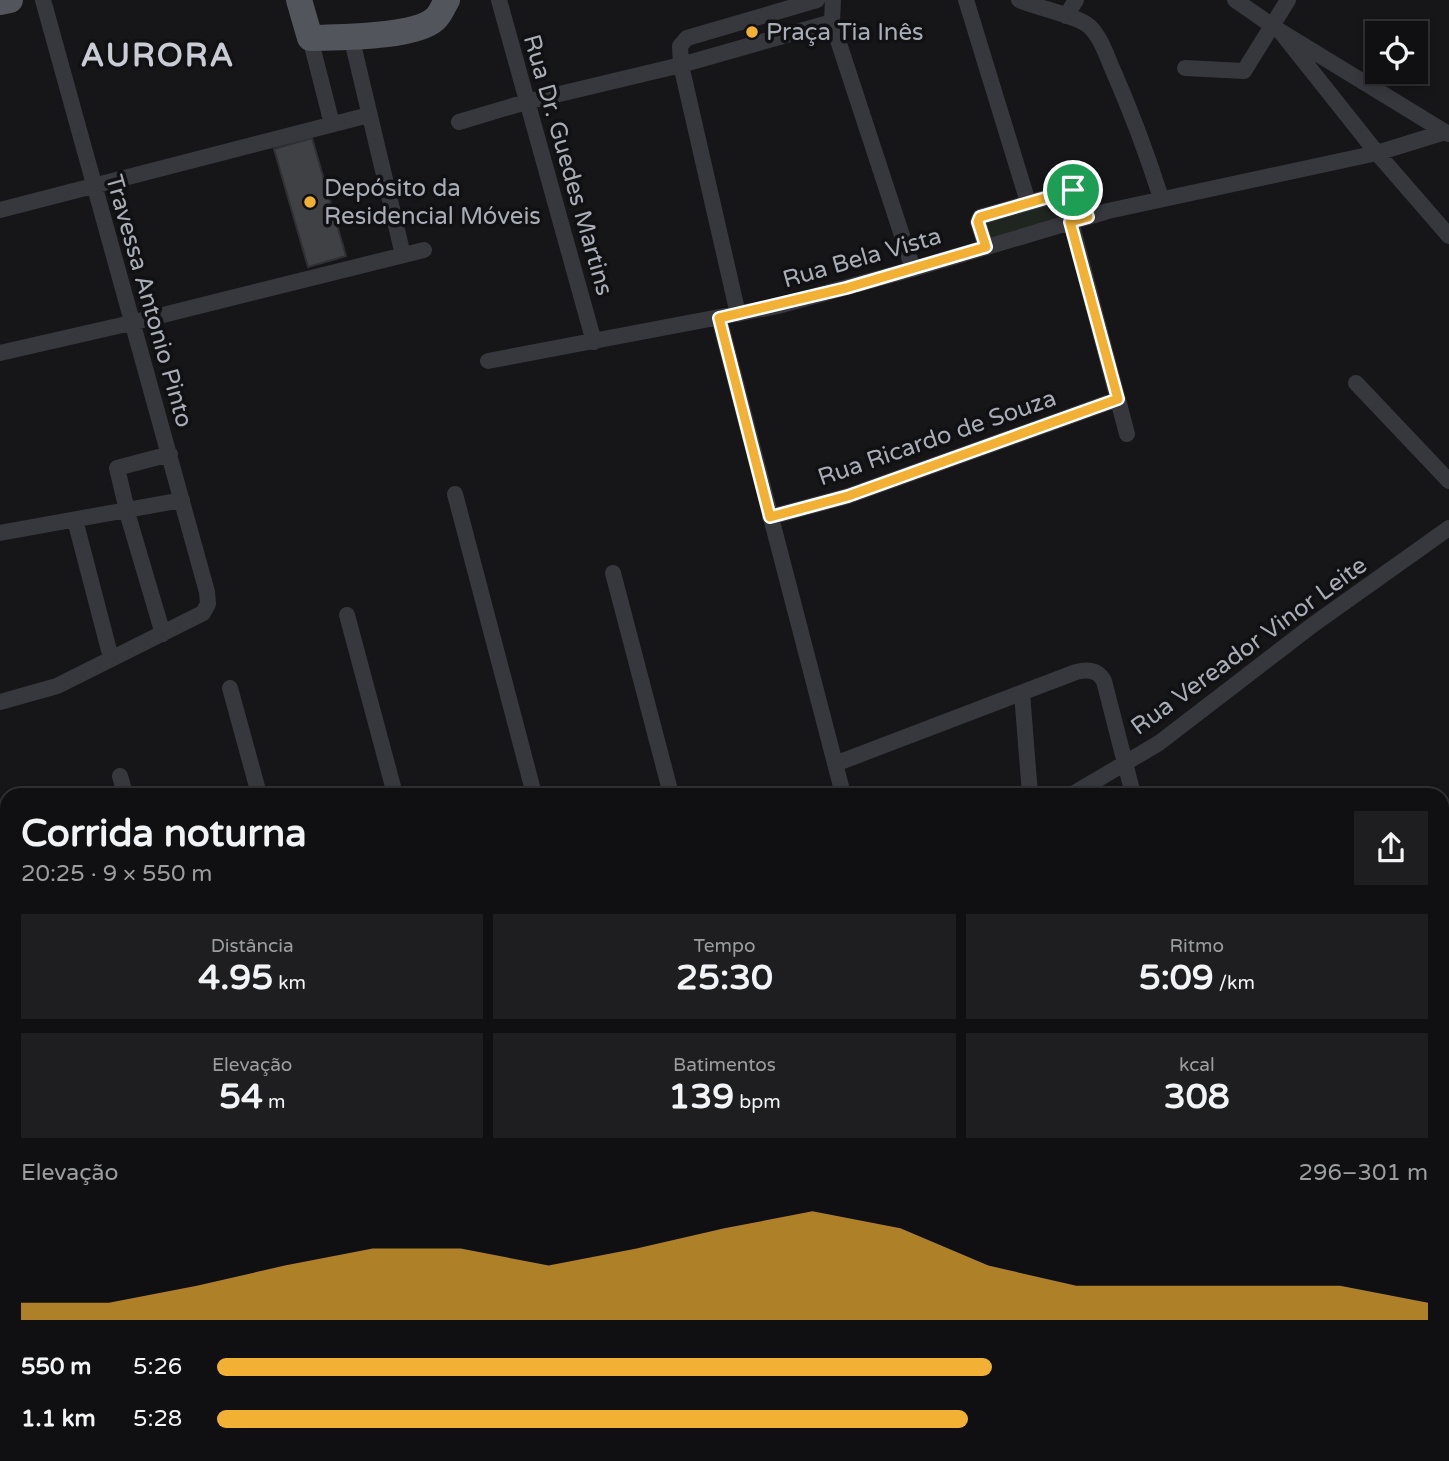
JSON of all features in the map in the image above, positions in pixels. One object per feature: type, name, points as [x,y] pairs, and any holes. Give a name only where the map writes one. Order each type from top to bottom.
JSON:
[{"type":"main road","points":[[0,2],[10,0]]},
{"type":"main road","points":[[299,0],[310,38],[392,33],[421,27],[436,18],[447,0]]},
{"type":"street","name":"Travessa Antonio Pinto","points":[[43,0],[208,599],[203,613],[163,634]]},
{"type":"street","name":"Rua Dr. Guedes Martins","points":[[499,0],[594,342]]},
{"type":"street","points":[[738,314],[681,65],[680,46],[687,38],[817,0]]},
{"type":"street","points":[[833,0],[832,22],[913,269]]},
{"type":"street","points":[[967,0],[1028,202]]},
{"type":"street","points":[[1019,0],[1089,26],[1101,44],[1145,150],[1161,198]]},
{"type":"street","points":[[1066,16],[1076,0]]},
{"type":"street","points":[[1235,0],[1447,133]]},
{"type":"street","points":[[1185,68],[1244,71],[1276,27],[1288,0]]},
{"type":"street","points":[[459,122],[526,102],[681,65],[832,22]]},
{"type":"street","points":[[1276,27],[1377,153],[1449,236]]},
{"type":"street","points":[[351,36],[403,255]]},
{"type":"street","points":[[310,38],[332,124]]},
{"type":"street","points":[[0,209],[369,115]]},
{"type":"street","name":"Rua Bela Vista","points":[[488,361],[738,314],[913,269],[1161,198],[1377,153],[1447,133]]},
{"type":"street","points":[[986,247],[978,222],[980,217],[1028,202],[1073,190],[1081,195],[1088,217]]},
{"type":"street","points":[[1070,222],[1127,434]]},
{"type":"street","points":[[0,353],[424,250]]},
{"type":"street","points":[[719,318],[841,788]]},
{"type":"street","points":[[1356,383],[1449,481]]},
{"type":"street","name":"Rua Ricardo de Souza","points":[[770,517],[848,496],[1118,399]]},
{"type":"street","points":[[0,685],[2,702],[57,686],[163,634],[117,468],[170,454]]},
{"type":"street","points":[[455,494],[532,788]]},
{"type":"street","points":[[0,533],[182,500]]},
{"type":"street","points":[[75,520],[111,658]]},
{"type":"street","name":"Rua Vereador Vinor Leite","points":[[1083,788],[1159,743],[1314,624],[1449,528]]},
{"type":"street","points":[[613,573],[669,788]]},
{"type":"street","points":[[346,615],[393,788]]},
{"type":"street","points":[[835,764],[1076,672],[1090,670],[1099,674],[1104,681],[1131,788]]},
{"type":"street","points":[[230,688],[257,788]]},
{"type":"street","points":[[1022,693],[1030,788]]},
{"type":"street","points":[[120,776],[123,788]]},
{"type":"shaded area","points":[[1072,196],[1081,212],[991,242],[985,221]]},
{"type":"building","name":"Depósito da Residencial Móveis","points":[[312,138],[346,256],[308,267],[274,149]]},
{"type":"place","name":"Praça Tia Inês","points":[[752,32]]},
{"type":"place","name":"Depósito da Residencial Móveis","points":[[310,202]]},
{"type":"district","name":"AURORA","points":[[158,56]]},
{"type":"route","points":[[1073,190],[1081,195],[1088,217],[1070,222],[1118,399],[848,496],[770,517],[719,318],[846,288],[986,247],[978,222],[980,217],[1073,190]]}]
